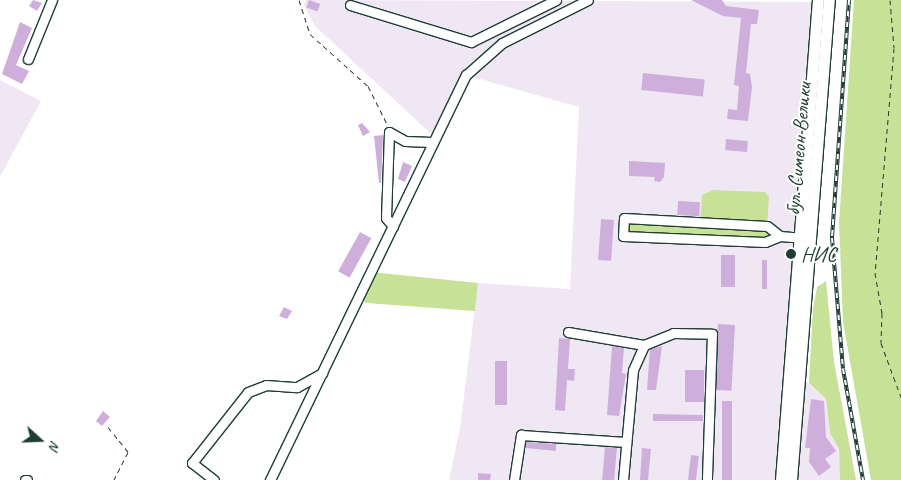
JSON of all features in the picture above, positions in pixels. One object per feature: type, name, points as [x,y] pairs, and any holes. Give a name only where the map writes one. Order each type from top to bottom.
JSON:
[{"type":"main road","name":"бул. Симеон Велики","points":[[791,480],[818,0]]},
{"type":"main road","name":"бул. Симеон Велики","points":[[781,480],[828,0]]},
{"type":"street","points":[[28,59],[52,0]]},
{"type":"street","points":[[350,4],[471,42],[556,0]]},
{"type":"street","points":[[270,480],[324,372],[432,142],[466,75],[480,58],[588,0]]},
{"type":"street","points":[[393,226],[386,218],[389,132],[405,141],[432,142]]},
{"type":"street","points":[[780,236],[767,226],[624,218],[623,236],[765,242],[780,236],[804,238]]},
{"type":"street","points":[[681,237],[676,229],[682,222]]},
{"type":"street","points":[[568,332],[644,344],[673,333],[712,334],[707,480]]},
{"type":"street","points":[[623,480],[633,370],[644,344]]},
{"type":"street","points":[[214,480],[192,463],[248,392],[266,385],[297,387],[324,372]]},
{"type":"street","points":[[514,480],[521,436],[626,442]]},
{"type":"path","points":[[298,0],[310,34],[368,86],[382,107],[389,132]]},
{"type":"path","points":[[890,0],[894,48],[875,274],[882,313],[881,343],[901,397]]},
{"type":"path","points":[[108,427],[128,452],[114,480]]},
{"type":"shaded area","points":[[306,0],[818,2],[789,365],[826,399],[830,433],[839,449],[840,480],[449,480],[460,429],[478,283],[570,289],[579,107],[466,75],[436,134],[430,133],[315,26],[304,5]]},
{"type":"shaded area","points":[[0,80],[41,101],[0,177]]},
{"type":"green space","points":[[854,0],[901,0],[901,480],[871,480],[843,322],[839,223]]},
{"type":"green space","points":[[713,190],[765,192],[769,197],[767,226],[780,236],[765,242],[623,236],[624,218],[700,224],[702,195]]},
{"type":"green space","points":[[371,272],[478,283],[475,311],[366,303],[360,296]]},
{"type":"green space","points":[[826,281],[834,362],[856,480],[840,480],[839,449],[830,433],[826,399],[809,383],[813,308],[817,287]]},
{"type":"building","points":[[33,0],[42,3],[37,11],[29,6]]},
{"type":"building","points":[[309,0],[320,4],[318,12],[306,8]]},
{"type":"building","points":[[691,0],[722,0],[726,6],[759,10],[757,24],[751,24],[746,73],[750,74],[752,87],[748,121],[727,119],[728,109],[737,110],[739,86],[734,85],[741,18],[723,16]]},
{"type":"building","points":[[20,22],[32,28],[16,65],[29,71],[22,84],[2,74]]},
{"type":"building","points":[[643,73],[705,79],[703,96],[641,90]]},
{"type":"building","points":[[362,123],[370,132],[363,136],[358,125]]},
{"type":"building","points":[[383,135],[381,183],[379,183],[374,136]]},
{"type":"building","points":[[726,139],[748,141],[747,152],[725,150]]},
{"type":"building","points":[[629,161],[665,163],[664,177],[660,182],[654,181],[655,177],[629,176]]},
{"type":"building","points":[[403,162],[412,166],[405,182],[398,179]]},
{"type":"building","points":[[678,201],[700,202],[699,216],[677,215]]},
{"type":"building","points":[[601,219],[614,220],[611,261],[598,260]]},
{"type":"building","points":[[360,232],[371,238],[350,278],[338,271]]},
{"type":"building","points":[[721,255],[735,255],[735,287],[721,287]]},
{"type":"building","points":[[762,260],[767,260],[767,289],[762,289]]},
{"type":"building","points":[[284,307],[292,311],[287,319],[279,316]]},
{"type":"building","points":[[718,324],[735,325],[732,391],[715,390]]},
{"type":"building","points":[[559,338],[570,339],[568,369],[575,369],[574,381],[567,380],[565,411],[555,410]]},
{"type":"building","points":[[612,346],[624,348],[622,373],[626,374],[619,416],[607,415]]},
{"type":"building","points":[[662,346],[656,390],[647,390],[650,349]]},
{"type":"building","points":[[495,361],[507,361],[507,405],[495,405]]},
{"type":"building","points":[[685,370],[704,370],[704,402],[685,402]]},
{"type":"building","points":[[811,399],[824,401],[826,437],[836,451],[825,459],[831,467],[819,476],[809,462],[810,448],[805,448]]},
{"type":"building","points":[[722,401],[732,401],[732,480],[722,480]]},
{"type":"building","points":[[103,411],[110,417],[102,426],[96,421]]},
{"type":"building","points":[[653,414],[703,415],[703,421],[653,421]]},
{"type":"building","points":[[526,442],[556,444],[556,451],[526,448]]},
{"type":"building","points":[[605,447],[617,448],[614,480],[602,480]]},
{"type":"building","points":[[642,448],[651,449],[648,480],[640,480]]},
{"type":"building","points":[[691,455],[699,456],[696,480],[688,480]]},
{"type":"building","points":[[478,473],[491,474],[490,480],[478,480]]},
{"type":"railway","points":[[849,0],[832,238],[843,369],[863,480]]},
{"type":"place","name":"НИС","points":[[791,254]]}]
